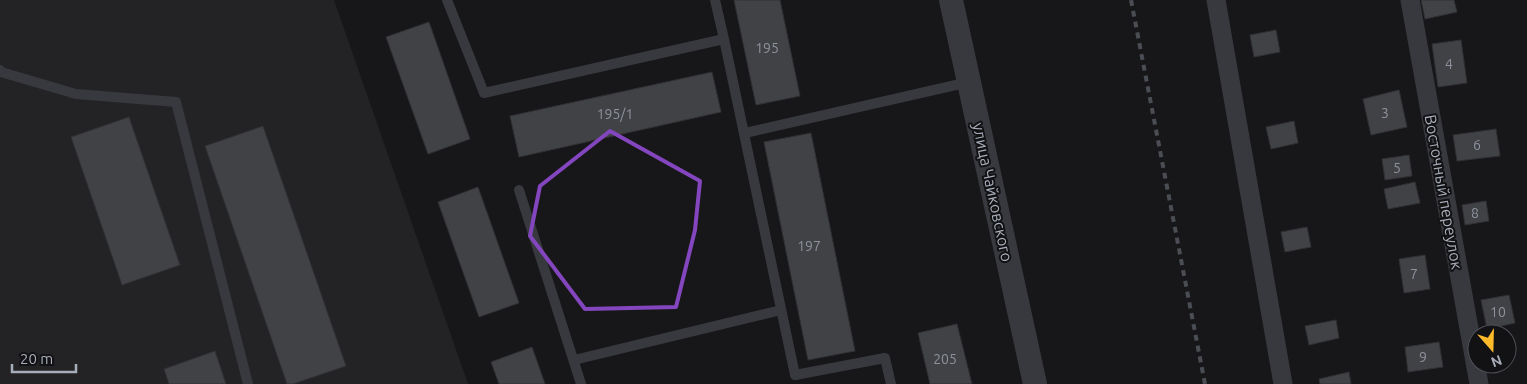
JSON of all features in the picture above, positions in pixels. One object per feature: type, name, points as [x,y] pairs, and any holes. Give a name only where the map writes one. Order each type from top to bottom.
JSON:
[{"type":"street","name":"улица Чайковского","points":[[951,0],[1035,384]]},
{"type":"street","points":[[1216,0],[1283,384]]},
{"type":"street","name":"Восточный переулок","points":[[1410,0],[1479,384]]},
{"type":"lane","points":[[447,0],[484,93],[724,39]]},
{"type":"lane","points":[[715,0],[745,133],[795,375],[885,358],[891,384]]},
{"type":"lane","points":[[0,70],[76,94],[176,102],[248,384]]},
{"type":"lane","points":[[745,133],[968,82]]},
{"type":"lane","points":[[519,190],[581,384]]},
{"type":"lane","points":[[574,360],[781,310]]},
{"type":"highlighted area","points":[[610,131],[700,181],[695,230],[676,307],[585,309],[530,236],[540,186]]},
{"type":"shaded area","points":[[0,0],[334,0],[468,384],[0,384]]},
{"type":"building","points":[[734,0],[780,0],[800,96],[756,105]]},
{"type":"building","points":[[1421,0],[1454,0],[1457,12],[1425,19]]},
{"type":"building","points":[[429,22],[470,139],[428,154],[386,37]]},
{"type":"building","points":[[1276,30],[1280,52],[1254,57],[1250,35]]},
{"type":"building","points":[[1461,40],[1467,83],[1438,87],[1432,44]]},
{"type":"building","points":[[712,72],[721,112],[519,157],[510,116]]},
{"type":"building","points":[[1399,90],[1407,127],[1371,135],[1363,99]]},
{"type":"building","points":[[129,117],[180,265],[122,285],[71,137]]},
{"type":"building","points":[[1294,121],[1298,143],[1271,149],[1266,127]]},
{"type":"building","points":[[263,126],[346,366],[293,384],[287,384],[205,146]]},
{"type":"building","points":[[1496,129],[1500,156],[1457,161],[1453,135]]},
{"type":"building","points":[[811,133],[855,351],[808,360],[764,142]]},
{"type":"building","points":[[1409,155],[1412,176],[1385,180],[1382,159]]},
{"type":"building","points":[[1415,182],[1420,203],[1388,209],[1384,189]]},
{"type":"building","points":[[478,187],[519,303],[479,317],[438,202]]},
{"type":"building","points":[[1486,201],[1489,221],[1465,225],[1462,205]]},
{"type":"building","points":[[1307,227],[1311,247],[1285,252],[1281,232]]},
{"type":"building","points":[[1425,255],[1430,289],[1404,293],[1399,259]]},
{"type":"building","points":[[1509,295],[1515,323],[1486,324],[1481,300]]},
{"type":"building","points":[[1336,320],[1339,338],[1309,345],[1305,326]]},
{"type":"building","points":[[957,324],[972,384],[930,384],[918,333]]},
{"type":"building","points":[[1439,342],[1443,367],[1408,372],[1405,347]]},
{"type":"building","points":[[532,347],[545,384],[499,384],[491,362]]},
{"type":"building","points":[[215,351],[226,384],[169,384],[164,369]]},
{"type":"building","points":[[1349,372],[1351,384],[1320,384],[1319,379]]},
{"type":"railway","points":[[1131,0],[1205,384]]}]
